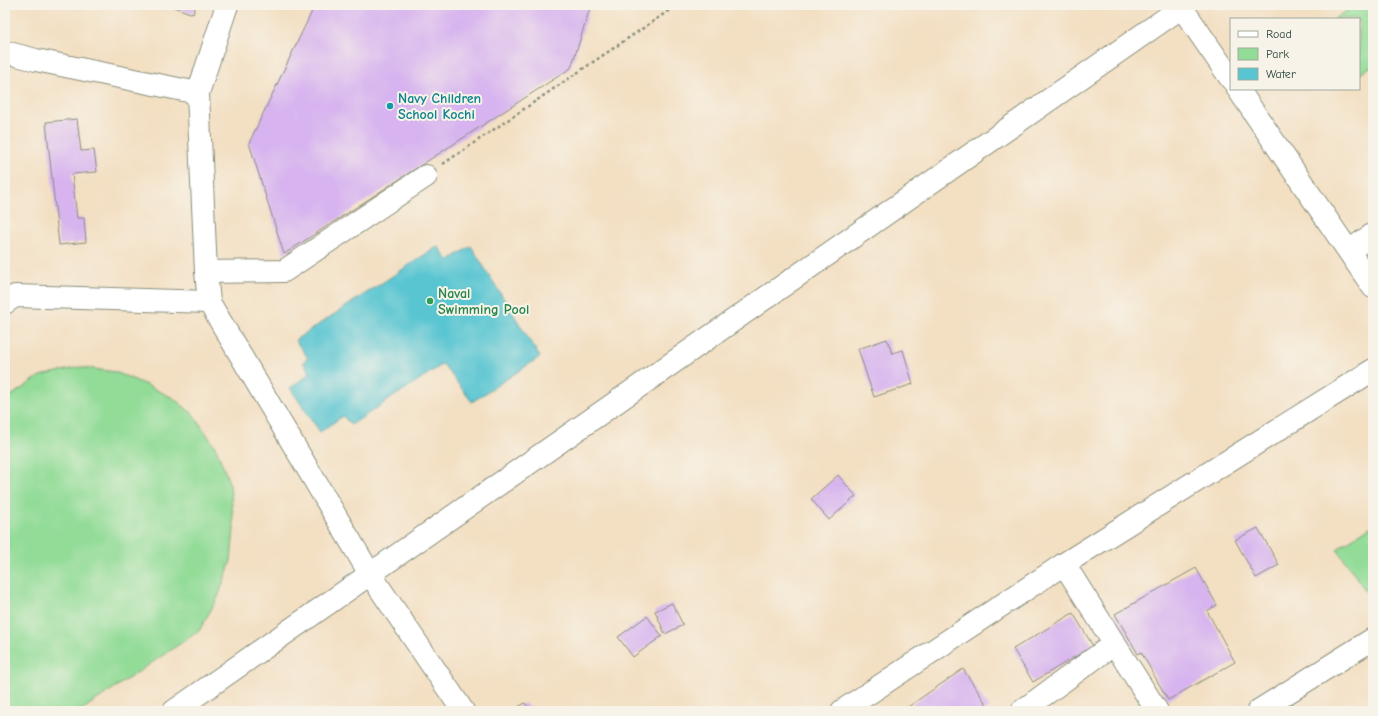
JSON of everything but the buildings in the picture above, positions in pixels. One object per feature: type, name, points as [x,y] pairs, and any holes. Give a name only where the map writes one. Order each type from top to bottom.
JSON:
[{"type":"street","points":[[227,5],[198,93],[206,272],[209,302],[370,574],[463,711]]},
{"type":"street","points":[[174,711],[1182,6],[1230,78]]},
{"type":"street","points":[[5,52],[36,60],[198,93]]},
{"type":"street","points":[[1239,90],[1373,287]]},
{"type":"street","points":[[206,272],[284,271],[426,176]]},
{"type":"street","points":[[1348,251],[1373,234]]},
{"type":"street","points":[[5,303],[16,296],[209,302]]},
{"type":"street","points":[[842,711],[1064,564],[1373,370]]},
{"type":"street","points":[[1064,564],[1156,711]]},
{"type":"street","points":[[1258,711],[1373,639]]},
{"type":"street","points":[[1022,711],[1114,644]]},
{"type":"path","points":[[426,176],[677,5]]},
{"type":"green space","points":[[1355,5],[1373,5],[1373,65],[1360,74],[1360,18],[1336,18]]},
{"type":"green space","points":[[79,367],[115,372],[173,398],[193,414],[216,448],[230,485],[234,528],[231,561],[218,597],[199,631],[80,711],[5,711],[5,400],[40,376]]},
{"type":"green space","points":[[1373,525],[1373,602],[1337,549]]},
{"type":"water","name":"Naval Swimming Pool","points":[[438,246],[448,261],[471,246],[540,357],[472,402],[443,364],[351,425],[343,416],[320,432],[290,388],[310,373],[303,362],[308,358],[295,340]]},
{"type":"place","name":"Navy Children School Kochi","points":[[390,106]]},
{"type":"place","name":"Naval Swimming Pool","points":[[430,301]]}]
